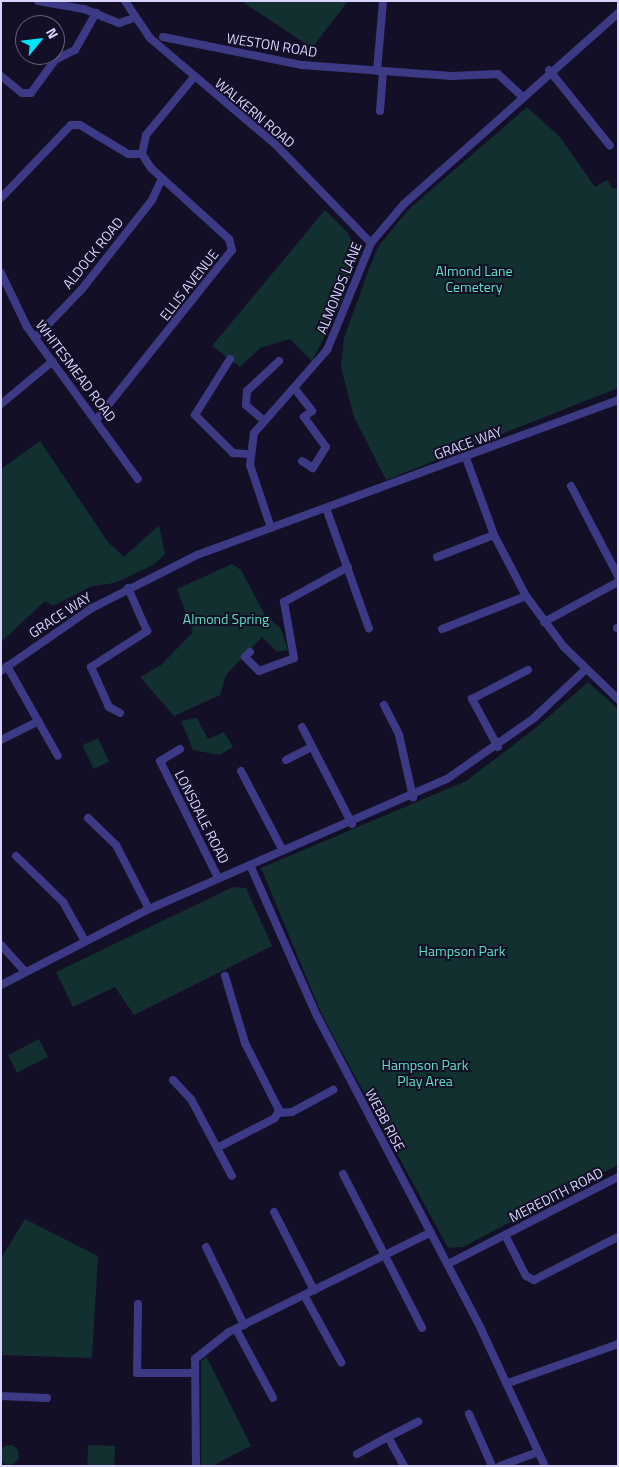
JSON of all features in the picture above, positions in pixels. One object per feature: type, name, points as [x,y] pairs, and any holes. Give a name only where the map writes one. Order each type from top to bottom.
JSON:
[{"type":"street","points":[[38,1],[96,13],[119,23],[134,18]]},
{"type":"street","name":"WALKERN ROAD","points":[[125,1],[134,18],[150,38],[287,156],[349,225],[371,243]]},
{"type":"street","points":[[380,112],[383,1]]},
{"type":"street","points":[[1,76],[22,93],[31,93],[55,60],[76,50],[96,13]]},
{"type":"street","name":"ALMONDS LANE","points":[[249,454],[262,419],[296,390],[327,350],[371,243],[404,204],[549,70],[618,13]]},
{"type":"street","name":"WESTON ROAD","points":[[163,37],[275,61],[380,71],[498,74],[522,96]]},
{"type":"street","points":[[549,70],[610,146]]},
{"type":"street","points":[[1,198],[71,125],[80,124],[128,154],[142,154],[146,135],[194,77]]},
{"type":"street","name":"ELLIS AVENUE","points":[[97,419],[232,250],[229,239],[162,179],[142,154]]},
{"type":"street","name":"ALDOCK ROAD","points":[[35,338],[82,289],[152,200],[162,179]]},
{"type":"street","name":"WHITESMEAD ROAD","points":[[1,273],[35,338],[97,419],[138,479]]},
{"type":"street","points":[[230,359],[195,415],[233,452],[249,454],[271,528]]},
{"type":"street","points":[[1,404],[53,361]]},
{"type":"street","points":[[262,419],[246,405],[247,391],[279,361]]},
{"type":"street","points":[[296,390],[312,411],[304,417],[326,447],[313,468],[302,461]]},
{"type":"street","name":"GRACE WAY","points":[[58,756],[39,721],[4,669],[128,588],[271,528],[466,458],[618,400]]},
{"type":"street","points":[[466,458],[494,535],[526,596],[564,647],[585,670],[618,699]]},
{"type":"street","points":[[571,486],[618,576]]},
{"type":"street","points":[[326,508],[369,629]]},
{"type":"street","points":[[437,558],[494,535]]},
{"type":"street","points":[[245,657],[259,671],[294,658],[284,602],[348,567]]},
{"type":"street","points":[[544,622],[618,582]]},
{"type":"street","points":[[120,713],[109,707],[90,667],[147,632],[128,588]]},
{"type":"street","points":[[442,629],[526,596]]},
{"type":"street","points":[[498,747],[472,699],[528,670]]},
{"type":"street","name":"LONSDALE ROAD","points":[[1,985],[149,909],[250,864],[352,824],[413,797],[498,747],[585,670]]},
{"type":"street","points":[[384,705],[399,735],[413,797]]},
{"type":"street","points":[[1,740],[39,721]]},
{"type":"street","points":[[302,728],[352,824]]},
{"type":"street","points":[[286,760],[312,747]]},
{"type":"street","name":"LONSDALE ROAD","points":[[180,749],[160,761],[218,878]]},
{"type":"street","points":[[242,771],[283,851]]},
{"type":"street","points":[[88,818],[116,844],[149,909]]},
{"type":"street","points":[[16,856],[63,902],[85,941]]},
{"type":"street","name":"WEBB RISE","points":[[250,864],[317,1016],[448,1264],[508,1383],[545,1466]]},
{"type":"street","points":[[1,945],[25,972]]},
{"type":"street","points":[[225,976],[245,1043],[279,1113]]},
{"type":"street","points":[[173,1080],[189,1096],[232,1176]]},
{"type":"street","points":[[217,1148],[279,1113],[292,1112],[333,1090]]},
{"type":"street","points":[[343,1174],[422,1328]]},
{"type":"street","name":"MEREDITH ROAD","points":[[448,1264],[618,1178]]},
{"type":"street","points":[[274,1212],[314,1290]]},
{"type":"street","points":[[196,1466],[195,1359],[214,1340],[431,1232]]},
{"type":"street","name":"MEREDITH ROAD","points":[[505,1235],[526,1276],[534,1280],[618,1237]]},
{"type":"street","points":[[206,1247],[273,1398]]},
{"type":"street","points":[[304,1295],[341,1362]]},
{"type":"street","points":[[138,1304],[137,1373],[195,1373]]},
{"type":"street","points":[[508,1383],[618,1344]]},
{"type":"street","points":[[1,1396],[47,1398]]},
{"type":"street","points":[[469,1414],[492,1466]]},
{"type":"street","points":[[357,1454],[418,1422]]},
{"type":"street","points":[[388,1438],[404,1466]]},
{"type":"street","points":[[500,1466],[538,1452]]},
{"type":"green space","points":[[241,1],[348,1],[312,48]]},
{"type":"green space","name":"Almond Lane Cemetery","points":[[527,107],[560,137],[595,187],[607,180],[613,189],[618,187],[618,388],[386,480],[354,417],[341,367],[344,338],[369,269],[378,247],[408,210]]},
{"type":"green space","points":[[325,210],[347,232],[358,253],[342,301],[312,361],[290,339],[260,348],[240,367],[212,346]]},
{"type":"green space","points":[[40,441],[108,542],[124,557],[159,525],[165,554],[153,565],[115,583],[92,586],[53,606],[45,601],[1,642],[1,469]]},
{"type":"green space","name":"Almond Spring","points":[[232,564],[241,570],[265,615],[281,629],[288,650],[277,652],[262,637],[226,675],[220,695],[174,716],[140,677],[161,665],[193,632],[177,589]]},
{"type":"green space","name":"Hampson Park","points":[[588,682],[618,709],[618,1165],[463,1247],[448,1248],[322,1015],[261,868],[466,781],[537,727]]},
{"type":"green space","points":[[197,718],[208,739],[224,732],[233,747],[219,755],[193,750],[181,721]]},
{"type":"green space","points":[[98,738],[109,762],[94,769],[83,745]]},
{"type":"green space","points":[[233,887],[246,888],[272,946],[134,1015],[115,987],[73,1007],[56,972]]},
{"type":"green space","points":[[39,1039],[48,1057],[17,1073],[8,1055]]},
{"type":"green space","points":[[25,1219],[98,1256],[92,1358],[1,1355],[1,1258]]},
{"type":"green space","points":[[206,1356],[251,1446],[212,1466],[201,1466],[201,1362]]},
{"type":"green space","points":[[9,1445],[16,1448],[19,1455],[16,1462],[9,1465],[2,1462],[-1,1455],[2,1448]]},
{"type":"green space","points":[[88,1445],[115,1446],[114,1466],[87,1466]]},
{"type":"park label","name":"Hampson Park Play Area","points":[[425,1074]]}]
